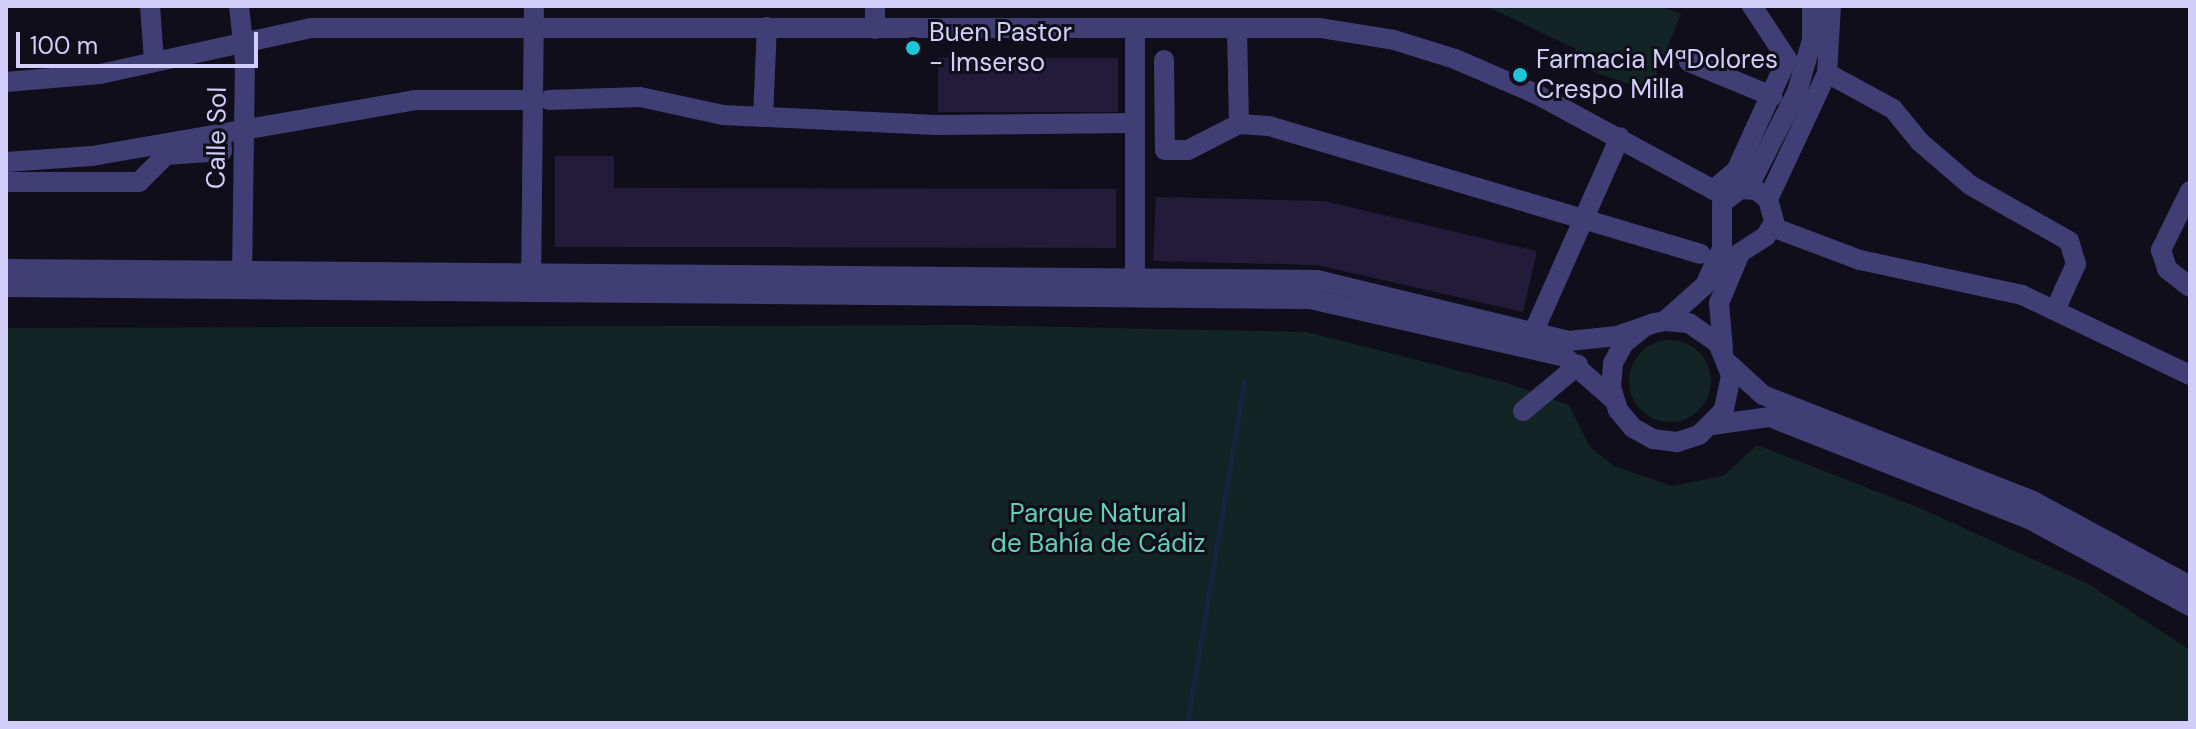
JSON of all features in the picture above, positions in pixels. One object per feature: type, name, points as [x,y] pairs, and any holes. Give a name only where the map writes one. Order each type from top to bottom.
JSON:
[{"type":"street","points":[[150,6],[154,61]]},
{"type":"street","name":"Calle Sol","points":[[239,6],[242,39],[242,271]]},
{"type":"street","points":[[875,6],[875,29]]},
{"type":"street","points":[[1159,6],[1159,27]]},
{"type":"street","points":[[6,287],[1317,280],[1534,331],[1592,341],[1665,321],[1685,308],[1705,285],[1722,249],[1719,211],[1787,59],[1752,6]]},
{"type":"street","points":[[1726,192],[1753,178],[1797,92],[1812,40],[1812,6]]},
{"type":"street","points":[[1772,227],[1768,199],[1827,73],[1832,53],[1831,6]]},
{"type":"street","points":[[6,82],[100,74],[242,39],[311,28],[533,16],[875,29],[1320,28],[1394,40],[1455,59],[1620,137],[1726,192],[1756,190],[1768,199]]},
{"type":"street","points":[[531,283],[540,100],[533,16]]},
{"type":"street","points":[[763,117],[767,27]]},
{"type":"street","points":[[1135,28],[1135,279]]},
{"type":"street","points":[[1237,28],[1239,124]]},
{"type":"street","points":[[1164,60],[1165,150],[1188,150],[1239,124],[1269,126],[1700,254]]},
{"type":"street","points":[[1689,62],[1772,96]]},
{"type":"street","points":[[1827,73],[1893,109],[1920,142],[1970,185],[2069,241],[2076,264],[2056,308]]},
{"type":"street","points":[[6,162],[80,157],[415,100],[640,97],[723,115],[936,125],[1135,123]]},
{"type":"street","points":[[6,182],[139,182],[166,155],[222,151],[221,135]]},
{"type":"street","points":[[1534,331],[1620,137]]},
{"type":"street","points":[[2190,192],[2190,220]]},
{"type":"street","points":[[2190,192],[2161,250],[2167,269],[2190,287]]},
{"type":"street","points":[[1720,226],[1737,242],[1753,243]]},
{"type":"street","points":[[1772,227],[1860,260],[2022,295],[2056,308],[2190,375]]},
{"type":"street","points":[[1712,425],[1729,399],[1719,303],[1740,253],[1772,227]]},
{"type":"street","points":[[6,269],[242,271],[531,283],[1310,299],[1565,357],[1578,365],[1613,399],[1633,428],[1653,439],[1688,439],[1712,425],[1756,416],[1784,422],[2029,519],[2190,606]]},
{"type":"street","points":[[1665,321],[1700,328],[1763,395],[2033,501],[2190,586]]},
{"type":"street","points":[[1613,399],[1613,363],[1624,343],[1643,328]]},
{"type":"street","points":[[1523,411],[1578,365]]},
{"type":"green space","points":[[1486,6],[1660,6],[1681,14],[1650,91],[1571,64],[1576,49]]},
{"type":"green space","name":"Parque Natural de Bahía de Cádiz","points":[[972,325],[1307,332],[1507,383],[1569,405],[1590,447],[1614,466],[1672,486],[1723,476],[1757,445],[1917,507],[2090,585],[2190,650],[2190,723],[6,723],[6,328]]},
{"type":"green space","points":[[1670,340],[1686,343],[1699,352],[1708,365],[1711,381],[1708,397],[1699,410],[1686,419],[1670,422],[1654,419],[1641,410],[1632,397],[1629,381],[1632,365],[1641,352],[1654,343]]},
{"type":"building","points":[[938,58],[1118,58],[1118,112],[938,112]]},
{"type":"building","points":[[555,156],[614,156],[614,188],[1116,189],[1116,248],[555,247]]},
{"type":"building","points":[[1156,197],[1324,201],[1537,251],[1523,312],[1317,265],[1153,261]]},
{"type":"waterway","points":[[1187,723],[1244,381]]},
{"type":"place","name":"Buen Pastor - Imserso","points":[[913,48]]},
{"type":"place","name":"Farmacia MªDolores Crespo Milla","points":[[1520,75]]}]
